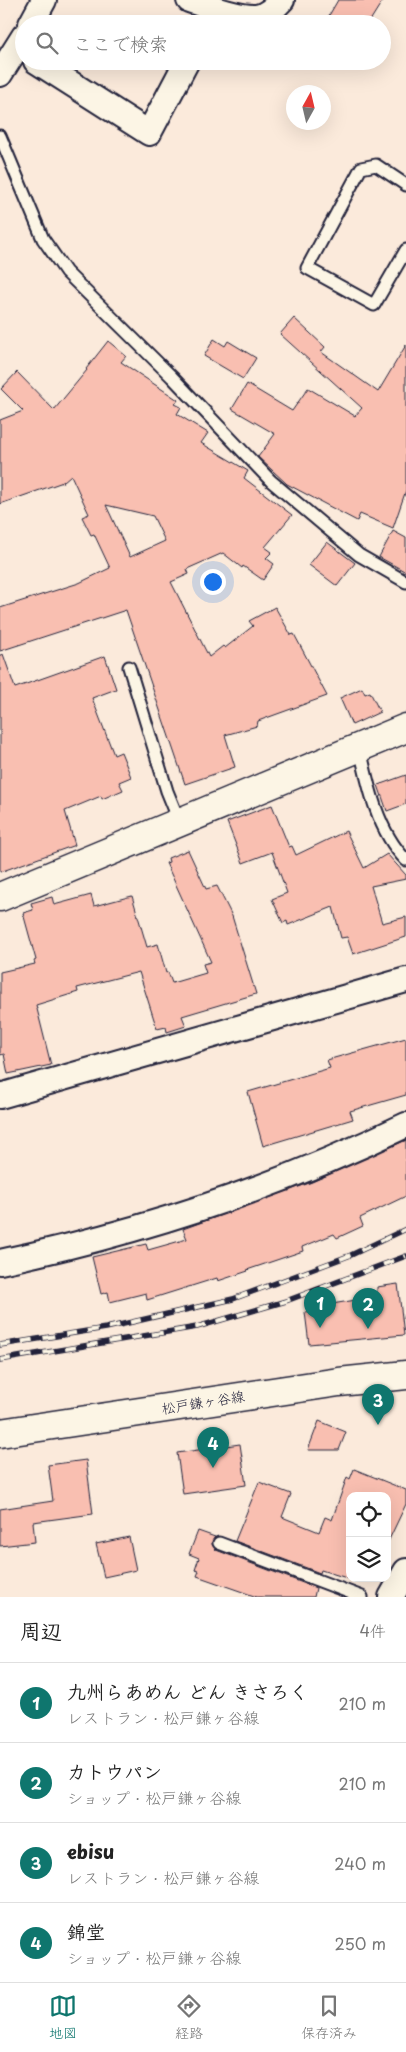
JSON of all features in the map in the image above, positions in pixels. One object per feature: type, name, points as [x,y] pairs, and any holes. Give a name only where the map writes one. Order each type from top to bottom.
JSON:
[{"type":"street","points":[[35,15],[44,0]]},
{"type":"street","points":[[189,0],[210,15]]},
{"type":"street","points":[[261,15],[276,8],[282,0]]},
{"type":"street","points":[[0,74],[15,54]]},
{"type":"street","points":[[50,70],[148,133],[182,70]]},
{"type":"street","points":[[0,897],[406,728]]},
{"type":"street","points":[[0,1096],[406,980]]},
{"type":"street","points":[[0,1262],[127,1232],[228,1201],[348,1153],[406,1125]]},
{"type":"street","name":"松戸鎌ヶ谷線","points":[[0,1433],[339,1382],[406,1376]]},
{"type":"street","points":[[391,1597],[406,1572]]},
{"type":"lane","points":[[0,136],[43,239],[66,272],[172,377],[277,486],[359,555],[406,582]]},
{"type":"lane","points":[[406,185],[376,165],[361,168],[306,268],[374,305],[406,250]]},
{"type":"lane","points":[[129,667],[167,791],[180,822]]},
{"type":"lane","points":[[360,748],[378,813],[398,852],[406,860]]},
{"type":"lane","points":[[219,1543],[362,1597]]},
{"type":"building","points":[[338,0],[383,0],[374,15],[329,15]]},
{"type":"building","points":[[294,318],[325,347],[321,352],[378,392],[406,345],[406,490],[393,528],[360,514],[357,521],[287,484],[258,457],[275,434],[232,409],[247,384],[292,411],[308,388],[355,416],[362,408],[280,334]]},
{"type":"building","points":[[214,339],[225,346],[228,341],[256,358],[243,379],[204,356]]},
{"type":"building","points":[[108,341],[126,356],[121,362],[178,400],[175,404],[181,407],[177,414],[208,433],[201,443],[248,471],[244,478],[292,515],[265,547],[272,552],[266,558],[274,564],[263,580],[243,566],[242,568],[223,553],[187,569],[189,574],[171,582],[209,657],[223,646],[225,648],[253,626],[249,621],[275,607],[291,635],[294,634],[327,696],[258,721],[257,726],[225,735],[235,767],[185,784],[126,610],[0,651],[0,608],[79,583],[110,568],[94,534],[91,535],[82,517],[89,514],[71,475],[63,482],[0,504],[0,420],[23,411],[1,389],[17,372],[54,410]],"holes":[[[106,505],[153,516],[165,541],[130,557]]]},
{"type":"building","points":[[393,531],[406,538],[406,572],[379,557]]},
{"type":"building","points":[[327,542],[355,563],[337,586],[309,565]]},
{"type":"building","points":[[3,654],[15,688],[105,656],[116,689],[92,698],[114,755],[121,752],[131,777],[119,782],[123,790],[102,799],[101,796],[65,811],[75,845],[0,872],[0,655]]},
{"type":"building","points":[[362,688],[365,694],[370,692],[380,712],[352,725],[340,698]]},
{"type":"building","points":[[406,775],[406,804],[387,811],[378,785]]},
{"type":"building","points":[[272,805],[289,847],[292,846],[296,855],[346,831],[364,868],[387,854],[406,875],[406,879],[371,886],[382,923],[406,917],[406,937],[353,954],[347,937],[341,938],[333,907],[288,925],[287,921],[283,923],[272,899],[287,893],[272,852],[243,863],[227,822]]},
{"type":"building","points":[[188,850],[206,889],[217,886],[232,916],[256,994],[182,1016],[186,1026],[167,1032],[166,1027],[157,1029],[139,972],[77,988],[78,992],[36,1005],[51,1065],[8,1074],[4,1054],[0,1055],[0,972],[35,964],[34,961],[36,960],[23,913],[33,910],[31,903],[52,897],[54,905],[91,895],[94,906],[132,896],[147,947],[158,944],[166,973],[168,972],[172,983],[206,973],[203,964],[211,962],[166,863],[169,862],[168,858]]},
{"type":"building","points":[[406,1038],[406,1095],[350,1111],[353,1119],[263,1146],[248,1092],[330,1068],[327,1060]]},
{"type":"building","points":[[406,1140],[406,1196],[360,1218],[363,1226],[337,1238],[334,1234],[302,1247],[303,1251],[248,1271],[218,1281],[217,1278],[147,1300],[146,1293],[110,1302],[108,1292],[101,1294],[92,1257],[146,1244],[148,1250],[187,1239],[183,1229],[312,1182]]},
{"type":"building","points":[[398,1284],[404,1335],[309,1344],[305,1312],[333,1309],[332,1304],[356,1300],[355,1296],[377,1293],[377,1287]]},
{"type":"building","points":[[319,1421],[346,1432],[339,1450],[308,1450]]},
{"type":"building","points":[[240,1444],[246,1485],[183,1494],[177,1453]]},
{"type":"building","points":[[86,1460],[93,1514],[33,1522],[35,1542],[0,1546],[0,1509],[53,1501],[48,1465]]},
{"type":"building","points":[[354,1469],[406,1490],[406,1504],[391,1536],[391,1492],[346,1492],[346,1578],[321,1570],[320,1573],[235,1541],[259,1482],[291,1494],[282,1517],[319,1532],[325,1517],[332,1520],[347,1477],[350,1479]]},
{"type":"building","points":[[198,1531],[215,1537],[212,1544],[216,1550],[316,1588],[314,1597],[257,1597],[197,1576],[199,1571],[195,1570],[199,1558],[189,1554]]},
{"type":"building","points":[[129,1537],[136,1570],[104,1577],[96,1544]]},
{"type":"railway","points":[[0,1345],[106,1328],[233,1299],[351,1255],[406,1229]]},
{"type":"railway","points":[[0,1360],[197,1327],[286,1301],[406,1256]]},
{"type":"place","name":"九州らあめん どん きさろく","points":[[320,1328]]},
{"type":"place","name":"カトウパン","points":[[368,1329]]},
{"type":"place","name":"ebisu","points":[[378,1425]]},
{"type":"place","name":"錦堂","points":[[213,1468]]}]
